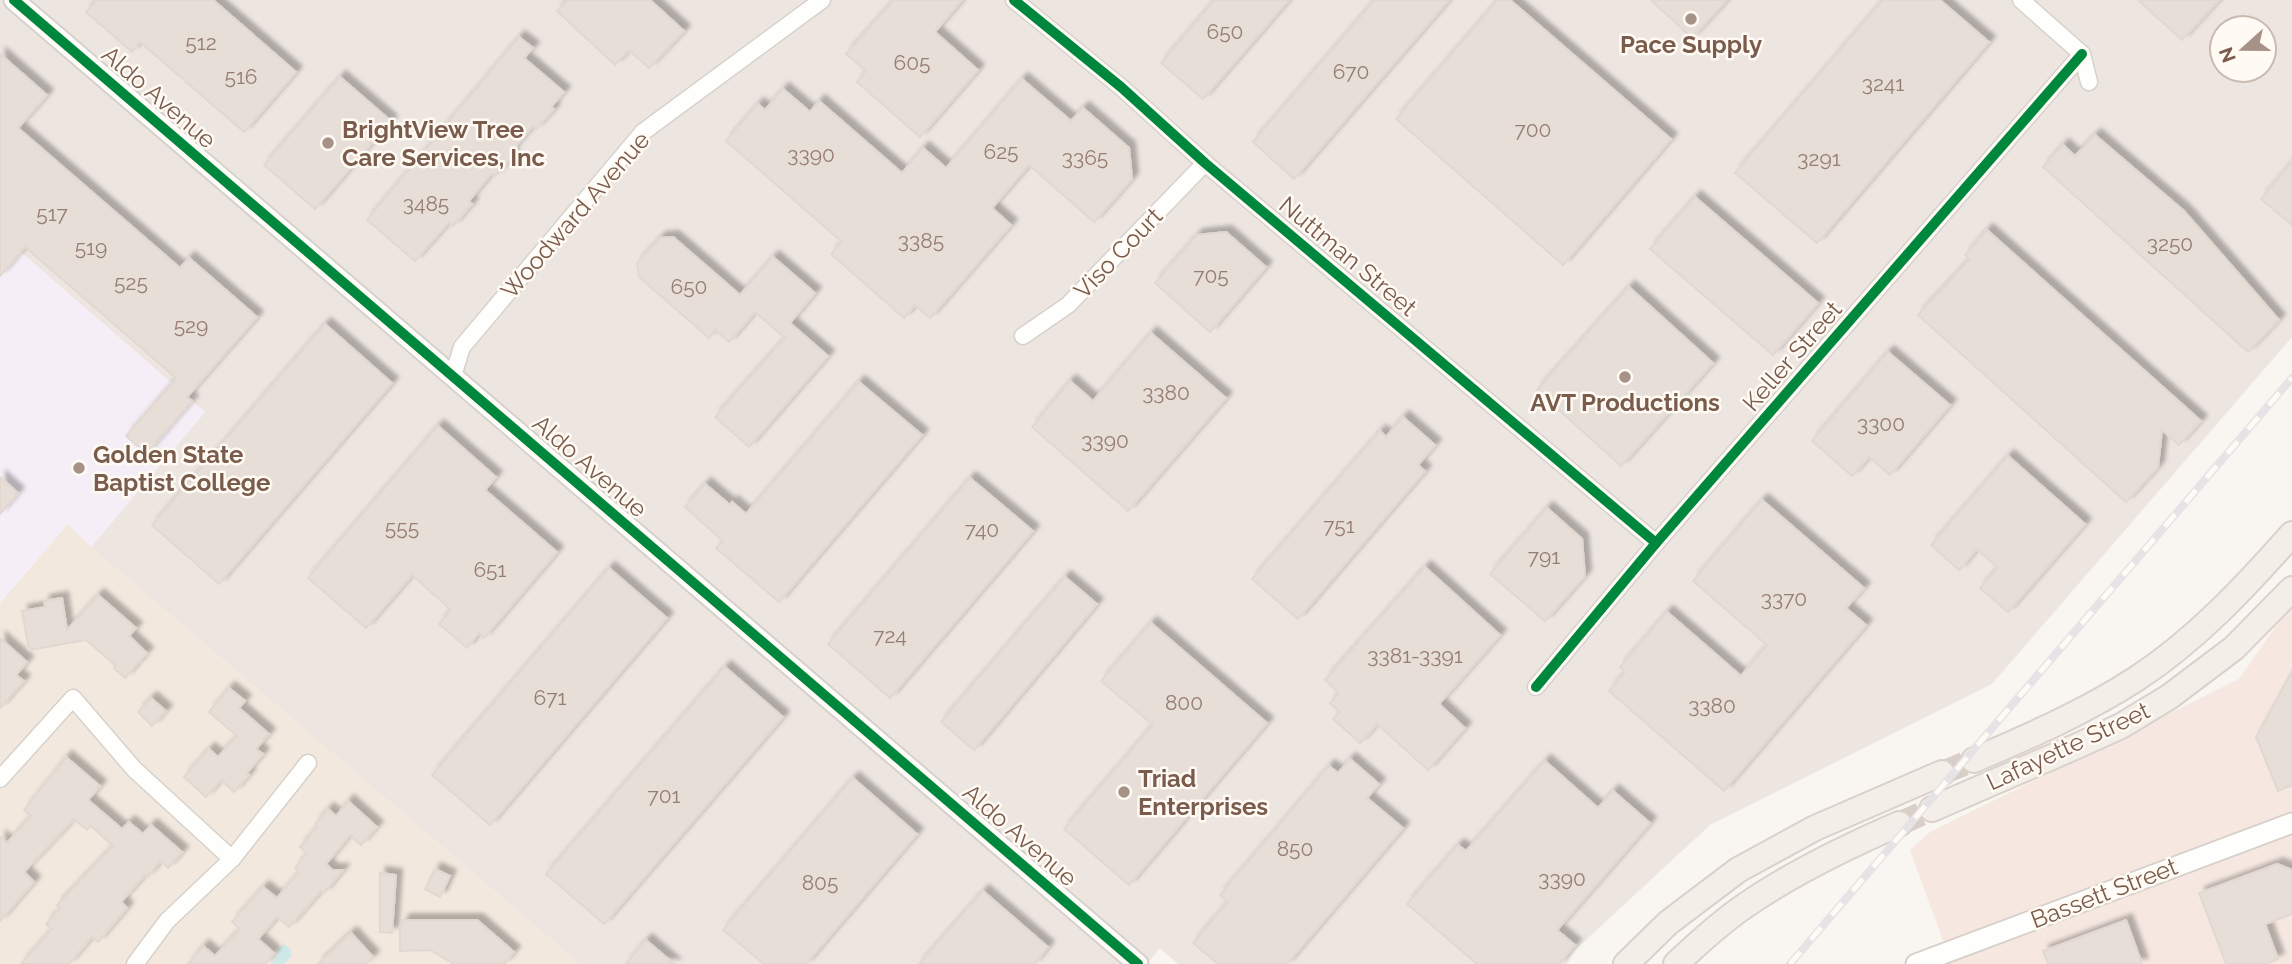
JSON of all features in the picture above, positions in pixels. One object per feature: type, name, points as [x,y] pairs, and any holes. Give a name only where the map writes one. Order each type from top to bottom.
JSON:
[{"type":"main road","name":"Lafayette Street","points":[[1974,760],[2083,710],[2138,678],[2206,625],[2249,583],[2292,534]]},
{"type":"main road","name":"Lafayette Street","points":[[1932,809],[2121,726],[2169,697],[2234,648],[2292,589]]},
{"type":"main road","points":[[1626,964],[1668,923],[1738,870],[1815,828],[1942,773]]},
{"type":"main road","points":[[1676,964],[1744,906],[1785,879],[1836,852],[1899,824]]},
{"type":"street","name":"Aldo Avenue","points":[[14,0],[1138,964]]},
{"type":"street","name":"Woodward Avenue","points":[[453,376],[461,347],[643,132],[822,0]]},
{"type":"street","name":"Nuttman Street","points":[[1014,0],[1656,543]]},
{"type":"street","points":[[2021,0],[2082,54],[2088,82]]},
{"type":"street","name":"Keller Street","points":[[1536,687],[1656,543],[2082,54]]},
{"type":"street","name":"Viso Court","points":[[1023,336],[1068,305],[1205,163]]},
{"type":"street","points":[[0,779],[73,698],[134,769],[232,859]]},
{"type":"street","points":[[135,964],[167,921],[232,859],[308,763]]},
{"type":"street","name":"Bassett Street","points":[[1916,964],[2292,822]]},
{"type":"shaded area","points":[[0,0],[2292,0],[2292,337],[1992,684],[1710,825],[1575,950],[1567,964],[1178,964],[1160,948],[1147,964],[580,964],[91,547],[205,412],[0,234]]},
{"type":"shaded area","name":"Golden State Baptist College","points":[[0,234],[205,412],[91,547],[68,524],[0,603]]},
{"type":"shaded area","points":[[68,524],[91,547],[580,964],[0,964],[0,603]]},
{"type":"shaded area","points":[[2292,603],[2292,964],[1940,964],[1950,960],[1910,850],[1930,832],[2239,679]]},
{"type":"water","points":[[284,944],[291,950],[292,956],[284,964],[270,964],[277,956],[277,950]]},
{"type":"building","points":[[97,0],[213,0],[296,72],[244,132],[140,42],[132,52],[86,12]]},
{"type":"building","points":[[568,0],[650,0],[684,31],[649,68],[629,50],[615,65],[557,11]]},
{"type":"building","points":[[894,0],[962,0],[935,32],[978,70],[920,137],[857,82],[866,71],[846,54]]},
{"type":"building","points":[[1215,0],[1289,0],[1203,99],[1161,63]]},
{"type":"building","points":[[1375,0],[1449,0],[1294,179],[1253,142]]},
{"type":"building","points":[[1498,0],[1510,0],[1671,139],[1563,265],[1396,119]]},
{"type":"building","name":"Pace Supply","points":[[1651,0],[1727,0],[1692,38]]},
{"type":"building","points":[[1883,0],[1940,0],[1989,42],[1817,243],[1735,173]]},
{"type":"building","points":[[2138,0],[2219,0],[2182,40]]},
{"type":"building","points":[[519,37],[533,48],[524,58],[564,92],[551,107],[554,109],[547,117],[536,129],[533,126],[510,153],[513,155],[506,164],[495,176],[491,174],[469,201],[472,204],[453,226],[449,222],[415,261],[367,220]]},
{"type":"building","points":[[0,54],[47,95],[18,128],[180,268],[189,258],[257,317],[187,397],[192,401],[146,454],[126,436],[176,378],[25,247],[0,276]]},
{"type":"building","name":"BrightView Tree Care Services, Inc","points":[[340,77],[391,121],[315,209],[264,165]]},
{"type":"building","points":[[1022,79],[1071,121],[1083,108],[1129,148],[1132,179],[1094,222],[1029,165],[992,208],[1011,225],[930,318],[915,305],[904,318],[831,254],[842,242],[726,141],[758,104],[765,110],[783,89],[810,112],[819,101],[902,173],[923,148],[946,168]]},
{"type":"building","points":[[2095,135],[2184,211],[2279,320],[2248,352],[2043,167],[2063,145],[2075,156]]},
{"type":"building","points":[[2292,162],[2292,225],[2261,199]]},
{"type":"building","points":[[1695,197],[1818,303],[1773,355],[1650,249]]},
{"type":"building","points":[[1987,230],[2201,421],[2179,445],[2162,430],[2158,467],[2126,502],[1918,315],[1970,259],[1965,255]]},
{"type":"building","points":[[1226,232],[1266,267],[1210,332],[1155,283],[1197,235]]},
{"type":"building","points":[[673,237],[740,295],[773,257],[815,293],[790,323],[828,356],[749,447],[715,417],[785,338],[755,312],[729,342],[715,330],[709,338],[639,277],[637,263],[660,238]]},
{"type":"building","name":"AVT Productions","points":[[1629,287],[1713,363],[1621,466],[1537,390]]},
{"type":"building","points":[[325,324],[392,383],[219,584],[152,525]]},
{"type":"building","points":[[1151,333],[1226,398],[1128,511],[1032,427],[1070,381],[1093,401]]},
{"type":"building","points":[[1888,352],[1950,405],[1890,475],[1869,457],[1852,476],[1812,441]]},
{"type":"building","points":[[859,382],[922,435],[779,602],[716,548],[723,541],[685,507],[705,484],[730,505],[732,502],[746,514]]},
{"type":"building","points":[[1403,417],[1435,445],[1418,465],[1425,471],[1298,619],[1252,579],[1380,431],[1386,437]]},
{"type":"building","points":[[438,426],[496,477],[485,490],[557,552],[484,638],[479,633],[467,648],[439,624],[451,610],[412,575],[366,628],[308,578]]},
{"type":"building","points":[[2008,456],[2085,524],[2008,612],[1980,588],[1998,568],[1977,549],[1959,570],[1931,545]]},
{"type":"building","points":[[0,477],[18,493],[0,514]]},
{"type":"building","points":[[970,478],[1033,531],[890,698],[828,644]]},
{"type":"building","points":[[1762,500],[1864,588],[1846,608],[1866,625],[1724,791],[1609,691],[1625,672],[1620,667],[1667,612],[1741,676],[1767,645],[1693,581]]},
{"type":"building","points":[[1547,508],[1582,539],[1585,576],[1545,621],[1490,574]]},
{"type":"building","points":[[1425,567],[1500,635],[1439,704],[1465,728],[1428,770],[1377,724],[1360,743],[1333,719],[1340,712],[1330,703],[1339,693],[1325,680]]},
{"type":"building","points":[[609,568],[667,618],[490,825],[432,775]]},
{"type":"building","points":[[1065,577],[1097,604],[974,750],[941,722]]},
{"type":"building","points":[[98,595],[136,628],[129,636],[147,653],[125,678],[114,668],[116,666],[86,640],[29,650],[22,611],[45,607],[44,601],[62,598],[67,630]]},
{"type":"building","points":[[1151,623],[1267,723],[1129,885],[1064,829],[1153,725],[1101,681]]},
{"type":"building","points":[[0,638],[27,662],[16,675],[24,681],[0,708]]},
{"type":"building","points":[[725,667],[783,717],[604,924],[546,874]]},
{"type":"building","points":[[2292,671],[2292,785],[2278,791],[2256,737]]},
{"type":"building","points":[[229,688],[245,701],[239,708],[269,734],[256,749],[263,754],[234,792],[221,780],[206,797],[184,777],[209,749],[218,757],[237,736],[209,712]]},
{"type":"building","points":[[151,698],[166,711],[152,726],[138,712]]},
{"type":"building","points":[[66,757],[100,786],[88,800],[122,829],[129,822],[143,834],[151,825],[182,852],[168,868],[161,861],[147,877],[145,875],[121,902],[127,908],[98,942],[92,937],[69,964],[21,964],[52,929],[46,924],[60,908],[57,905],[113,846],[91,826],[87,830],[74,819],[24,872],[34,882],[0,921],[0,837],[7,843],[31,816],[24,810]]},
{"type":"building","points":[[1350,759],[1379,784],[1367,798],[1403,828],[1287,964],[1218,964],[1193,943],[1228,902],[1220,895],[1329,766],[1338,773]]},
{"type":"building","points":[[1545,761],[1598,808],[1613,791],[1650,823],[1557,930],[1575,945],[1559,964],[1477,964],[1407,904],[1458,845],[1466,851]]},
{"type":"building","points":[[853,778],[917,834],[806,964],[764,964],[723,930]]},
{"type":"building","points":[[348,801],[377,827],[361,845],[350,835],[326,864],[332,870],[343,870],[324,893],[321,891],[289,927],[277,917],[258,939],[274,953],[265,964],[188,964],[203,946],[215,956],[240,929],[232,922],[263,887],[277,898],[299,872],[295,868],[307,853],[300,847],[317,827],[315,824],[328,809],[336,816]]},
{"type":"building","points":[[2277,864],[2292,870],[2292,914],[2265,924],[2278,959],[2265,964],[2226,964],[2199,893]]},
{"type":"building","points":[[435,869],[450,876],[440,897],[425,889]]},
{"type":"building","points":[[380,873],[396,875],[392,933],[380,932]]},
{"type":"building","points":[[983,891],[1048,947],[1034,964],[919,964]]},
{"type":"building","points":[[404,920],[477,920],[514,952],[504,964],[454,964],[430,950],[400,951],[400,928]]},
{"type":"building","points":[[2126,920],[2142,964],[2048,964],[2043,951]]},
{"type":"building","points":[[351,933],[373,957],[365,964],[318,964]]},
{"type":"building","points":[[646,940],[674,964],[626,964]]},
{"type":"tunnel","points":[[1942,773],[1974,760]]},
{"type":"tunnel","points":[[1899,824],[1932,809]]},
{"type":"railway","points":[[1790,964],[2292,378]]},
{"type":"cycle path","points":[[14,0],[1138,964]]},
{"type":"cycle path","points":[[1014,0],[1121,87],[1205,163],[1656,543]]},
{"type":"cycle path","points":[[1536,687],[1656,543],[2082,54]]},
{"type":"place","name":"Pace Supply","points":[[1691,19]]},
{"type":"place","name":"BrightView Tree Care Services, Inc","points":[[328,143]]},
{"type":"place","name":"AVT Productions","points":[[1625,377]]},
{"type":"place","name":"Golden State Baptist College","points":[[79,468]]},
{"type":"place","name":"Triad Enterprises","points":[[1124,792]]}]
